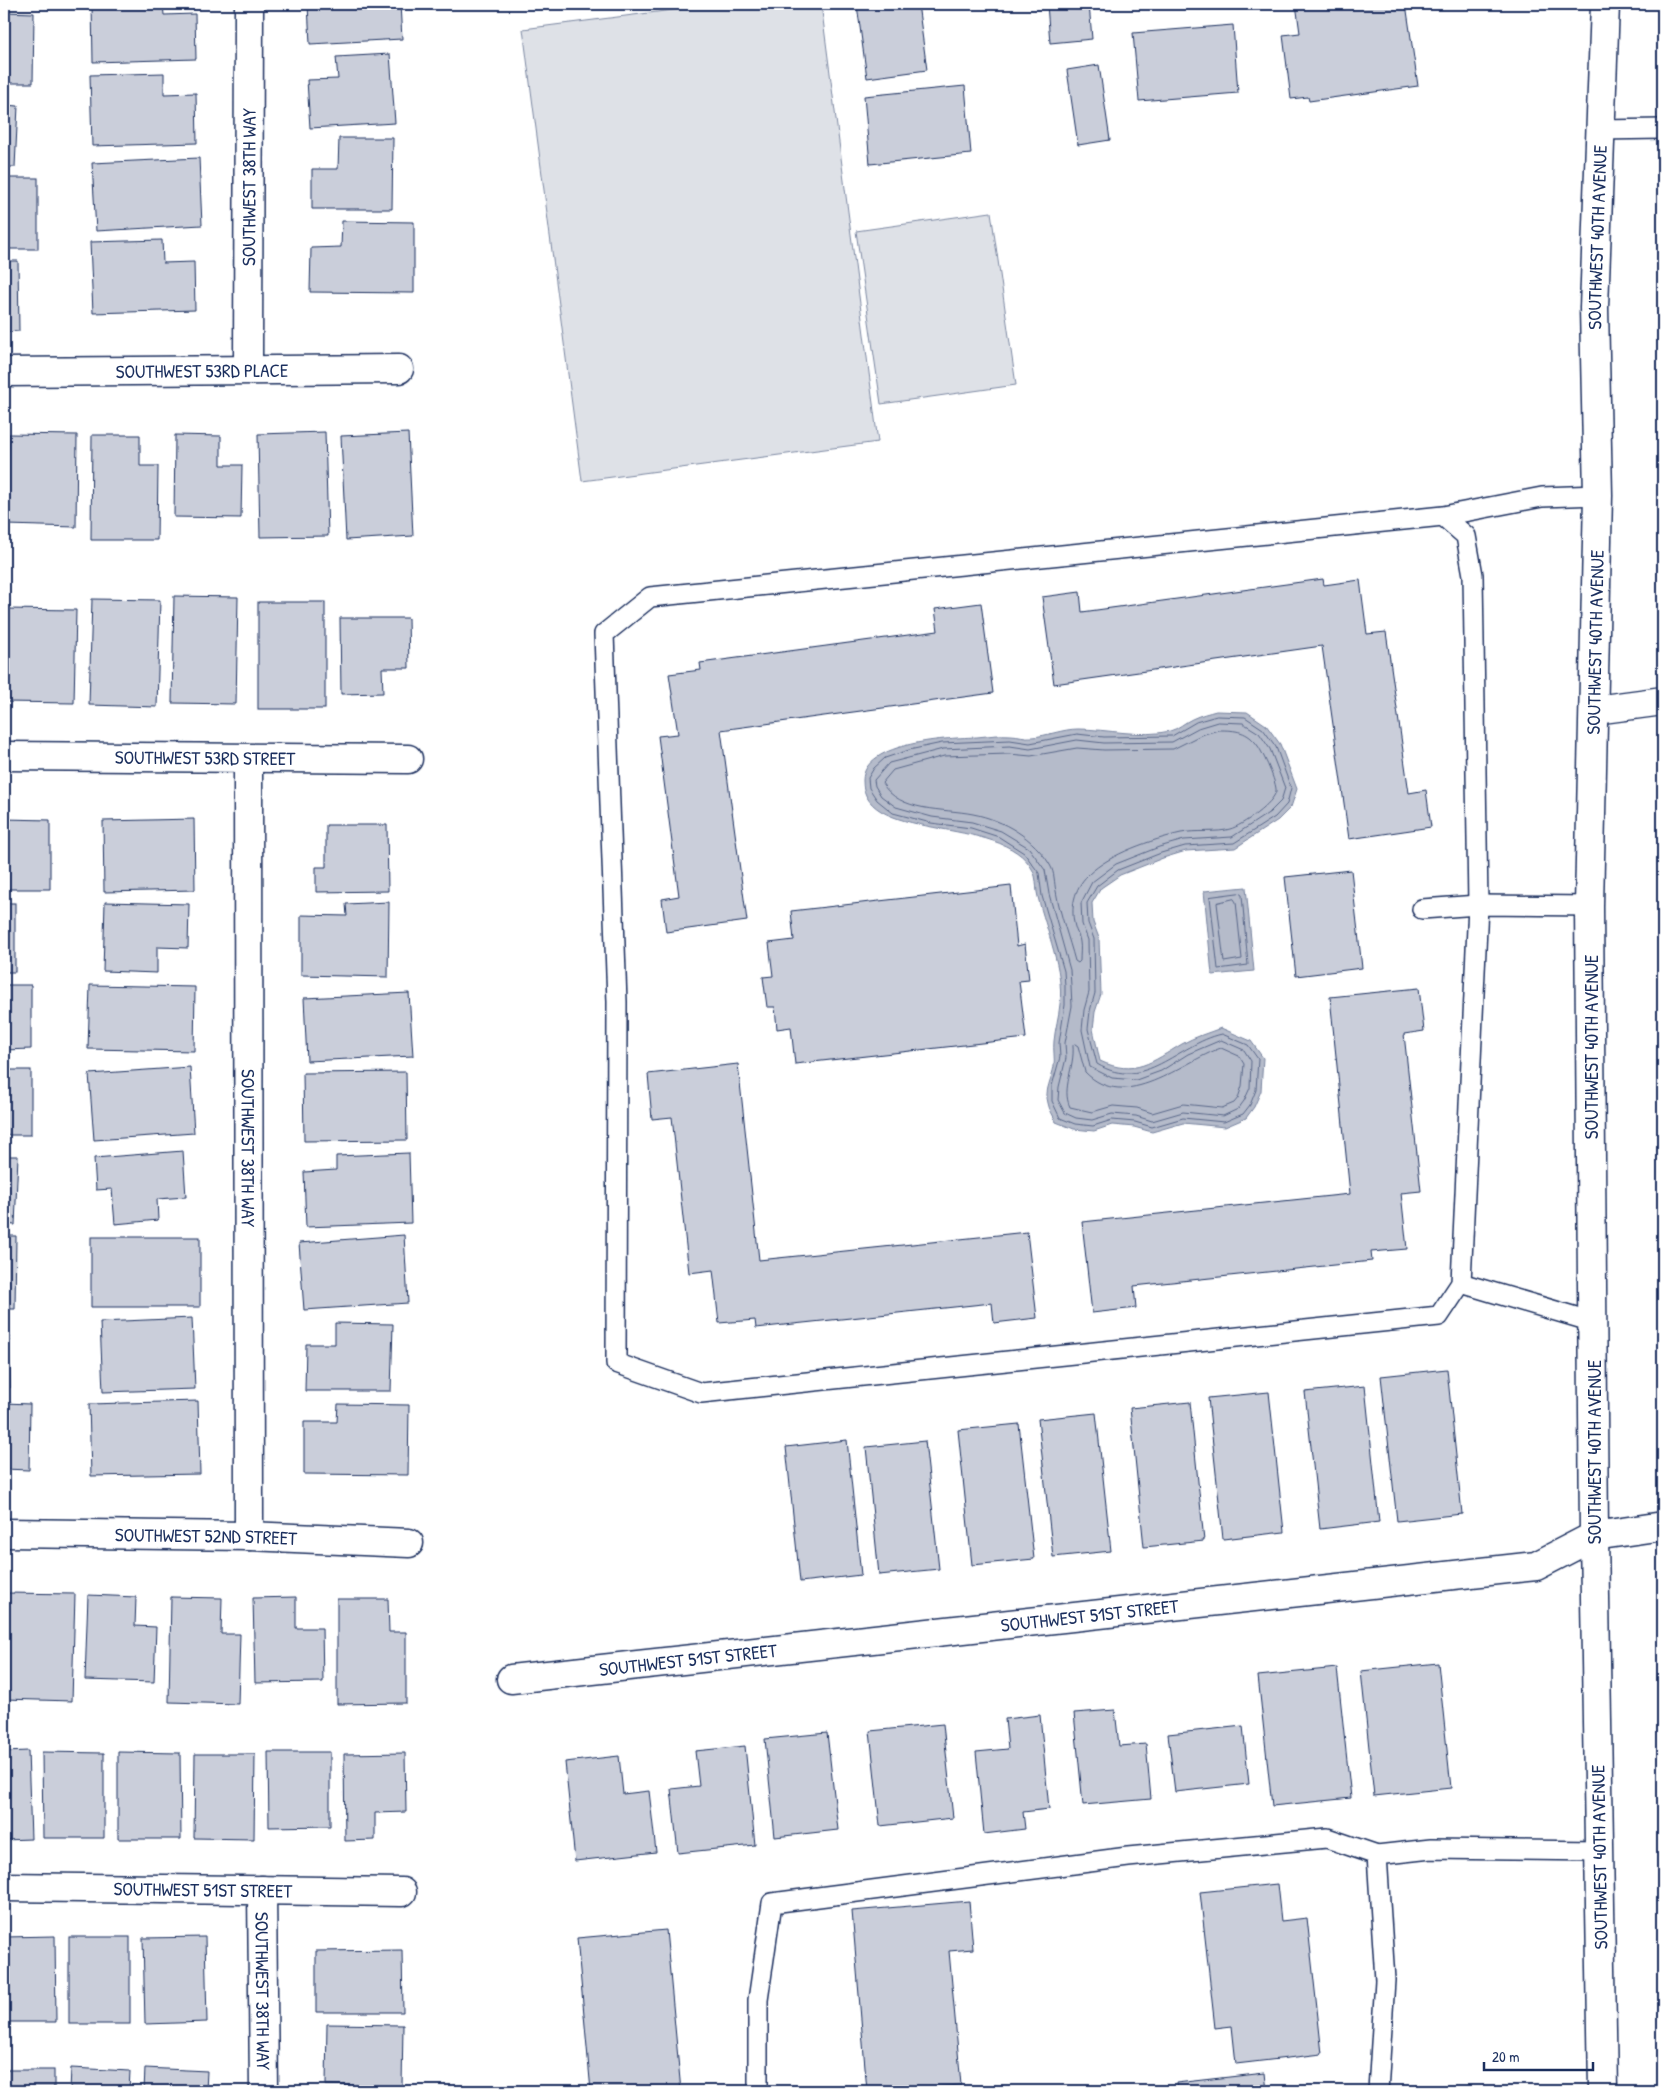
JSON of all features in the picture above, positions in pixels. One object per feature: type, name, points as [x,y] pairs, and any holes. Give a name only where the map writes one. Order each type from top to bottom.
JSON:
[{"type":"street","name":"SOUTHWEST 38TH WAY","points":[[248,369],[249,4]]},
{"type":"street","name":"SOUTHWEST 40TH AVENUE","points":[[1603,2091],[1594,1536],[1590,906],[1598,495],[1594,308],[1605,4]]},
{"type":"street","name":"SOUTHWEST 53RD PLACE","points":[[4,372],[399,369]]},
{"type":"street","points":[[1595,710],[1663,701]]},
{"type":"street","name":"SOUTHWEST 53RD STREET","points":[[4,756],[408,759]]},
{"type":"street","name":"SOUTHWEST 38TH WAY","points":[[248,759],[249,1536]]},
{"type":"street","name":"SOUTHWEST 51ST STREET","points":[[511,1679],[1536,1566],[1594,1536],[1663,1526]]},
{"type":"street","name":"SOUTHWEST 52ND STREET","points":[[4,1534],[249,1536],[409,1543]]},
{"type":"street","name":"SOUTHWEST 51ST STREET","points":[[4,1888],[402,1892]]},
{"type":"street","name":"SOUTHWEST 38TH WAY","points":[[262,1890],[264,2091]]},
{"type":"lane","points":[[1599,130],[1663,129]]},
{"type":"lane","points":[[1443,516],[1466,536],[1473,575],[1478,905],[1461,1283],[1439,1316],[701,1394],[616,1363],[617,1002],[604,634],[650,597],[1443,516],[1542,497],[1598,495]]},
{"type":"lane","points":[[1422,909],[1478,905],[1590,906]]},
{"type":"lane","points":[[1461,1283],[1592,1322]]},
{"type":"lane","points":[[758,2091],[758,2000],[772,1903],[1128,1857],[1327,1838],[1378,1855],[1431,1849],[1599,1851]]},
{"type":"lane","points":[[1378,1855],[1385,1980],[1378,2091]]},
{"type":"shaded area","points":[[720,4],[821,4],[878,442],[582,481],[523,29]]},
{"type":"shaded area","points":[[991,212],[1016,385],[881,404],[856,231]]},
{"type":"water","points":[[1216,711],[1247,712],[1266,725],[1280,744],[1297,789],[1291,807],[1278,820],[1235,848],[1186,851],[1120,875],[1101,888],[1092,903],[1093,922],[1099,938],[1101,994],[1095,1012],[1093,1029],[1100,1061],[1123,1068],[1152,1062],[1196,1037],[1221,1028],[1251,1041],[1263,1058],[1261,1091],[1254,1107],[1246,1118],[1225,1127],[1183,1123],[1152,1132],[1134,1127],[1112,1125],[1094,1131],[1074,1129],[1056,1122],[1049,1108],[1047,1098],[1054,1066],[1054,1041],[1061,991],[1054,950],[1037,895],[1035,876],[1022,856],[999,843],[971,835],[911,823],[886,814],[869,800],[863,780],[867,767],[878,757],[911,744],[1003,735],[1032,737],[1078,729],[1147,734],[1159,733],[1173,730],[1189,720]]},
{"type":"water","points":[[1246,887],[1254,971],[1212,975],[1204,891]]},
{"type":"building","points":[[92,4],[163,4],[164,15],[195,14],[196,59],[93,62]]},
{"type":"building","points":[[308,4],[400,4],[402,39],[310,44]]},
{"type":"building","points":[[918,4],[927,70],[867,78],[857,5]]},
{"type":"building","points":[[1047,4],[1089,4],[1092,39],[1050,43]]},
{"type":"building","points":[[1296,4],[1406,4],[1418,86],[1309,101],[1308,97],[1291,99],[1283,35],[1300,33]]},
{"type":"building","points":[[4,12],[34,13],[33,83],[4,83]]},
{"type":"building","points":[[1233,25],[1238,93],[1139,101],[1133,33]]},
{"type":"building","points":[[390,54],[395,123],[310,128],[307,80],[338,79],[336,57]]},
{"type":"building","points":[[1099,65],[1110,140],[1078,145],[1067,70]]},
{"type":"building","points":[[164,73],[164,94],[196,93],[197,143],[92,146],[90,75]]},
{"type":"building","points":[[965,86],[971,154],[870,164],[864,96]]},
{"type":"building","points":[[4,105],[18,106],[15,167],[4,167]]},
{"type":"building","points":[[339,138],[393,138],[392,209],[312,209],[312,169],[338,169]]},
{"type":"building","points":[[199,158],[202,225],[96,231],[92,163]]},
{"type":"building","points":[[4,178],[38,178],[38,249],[4,249]]},
{"type":"building","points":[[342,221],[414,222],[414,293],[310,292],[311,248],[341,247]]},
{"type":"building","points":[[162,240],[163,263],[194,262],[195,310],[93,313],[90,242]]},
{"type":"building","points":[[4,261],[18,261],[19,331],[4,332]]},
{"type":"building","points":[[325,432],[328,536],[260,537],[258,434]]},
{"type":"building","points":[[408,433],[413,536],[346,540],[341,436]]},
{"type":"building","points":[[9,434],[77,435],[76,527],[7,525]]},
{"type":"building","points":[[92,435],[140,435],[140,466],[158,466],[157,540],[91,540]]},
{"type":"building","points":[[175,435],[221,436],[221,465],[242,465],[241,518],[174,517]]},
{"type":"building","points":[[1323,579],[1324,585],[1360,580],[1367,634],[1386,632],[1409,793],[1426,790],[1431,827],[1349,839],[1322,646],[1054,684],[1042,597],[1080,592],[1082,612]]},
{"type":"building","points":[[174,596],[238,597],[236,704],[172,703]]},
{"type":"building","points":[[92,599],[160,600],[157,707],[89,705]]},
{"type":"building","points":[[258,602],[325,602],[325,709],[258,709]]},
{"type":"building","points":[[981,603],[993,693],[721,730],[747,921],[666,932],[662,899],[679,896],[658,736],[678,734],[669,674],[701,670],[700,663],[938,631],[935,609]]},
{"type":"building","points":[[6,609],[76,610],[74,703],[4,702]]},
{"type":"building","points":[[340,618],[408,618],[409,668],[382,668],[383,693],[341,694]]},
{"type":"building","points":[[4,819],[50,820],[50,889],[4,889]]},
{"type":"building","points":[[194,819],[195,890],[104,892],[103,821]]},
{"type":"building","points":[[326,825],[387,825],[388,891],[316,892],[316,867],[326,867]]},
{"type":"building","points":[[1351,870],[1362,968],[1296,976],[1285,877]]},
{"type":"building","points":[[1011,886],[1017,946],[1025,944],[1029,980],[1019,981],[1026,1038],[795,1064],[791,1027],[777,1029],[775,1007],[767,1007],[763,977],[773,976],[769,943],[794,940],[791,911]]},
{"type":"building","points":[[105,902],[189,904],[188,948],[157,947],[157,973],[103,971]]},
{"type":"building","points":[[389,902],[388,977],[301,975],[301,915],[347,916],[346,904]]},
{"type":"building","points":[[4,903],[15,903],[15,972],[4,972]]},
{"type":"building","points":[[4,985],[31,985],[31,1049],[4,1050]]},
{"type":"building","points":[[90,985],[195,987],[194,1051],[88,1049]]},
{"type":"building","points":[[1419,988],[1424,1031],[1404,1034],[1421,1191],[1401,1193],[1407,1249],[1371,1252],[1372,1261],[1134,1286],[1136,1308],[1092,1313],[1082,1222],[1350,1194],[1330,997]]},
{"type":"building","points":[[409,993],[413,1056],[307,1061],[304,998]]},
{"type":"building","points":[[738,1064],[759,1260],[1027,1232],[1037,1318],[994,1323],[992,1303],[756,1328],[755,1320],[719,1323],[713,1270],[689,1273],[672,1117],[652,1119],[648,1074]]},
{"type":"building","points":[[190,1067],[194,1133],[94,1140],[89,1074]]},
{"type":"building","points":[[4,1070],[31,1070],[31,1135],[4,1135]]},
{"type":"building","points":[[406,1072],[407,1140],[304,1141],[303,1073]]},
{"type":"building","points":[[183,1151],[186,1197],[157,1199],[158,1220],[115,1224],[112,1189],[96,1190],[94,1158]]},
{"type":"building","points":[[409,1153],[411,1223],[306,1227],[304,1172],[336,1170],[336,1156]]},
{"type":"building","points":[[4,1156],[18,1156],[15,1225],[4,1224]]},
{"type":"building","points":[[404,1235],[408,1303],[304,1310],[299,1243]]},
{"type":"building","points":[[4,1236],[16,1236],[15,1309],[4,1309]]},
{"type":"building","points":[[91,1237],[200,1237],[200,1307],[91,1307]]},
{"type":"building","points":[[192,1318],[195,1389],[103,1392],[100,1322]]},
{"type":"building","points":[[4,1319],[9,1319],[10,1388],[4,1388]]},
{"type":"building","points":[[335,1323],[393,1324],[391,1391],[305,1391],[306,1344],[335,1344]]},
{"type":"building","points":[[1447,1369],[1462,1514],[1397,1521],[1381,1376]]},
{"type":"building","points":[[1365,1386],[1379,1522],[1320,1529],[1305,1392]]},
{"type":"building","points":[[1269,1392],[1284,1532],[1223,1539],[1208,1398]]},
{"type":"building","points":[[198,1401],[200,1474],[91,1476],[89,1404]]},
{"type":"building","points":[[1190,1402],[1204,1541],[1144,1547],[1130,1408]]},
{"type":"building","points":[[4,1403],[30,1404],[29,1470],[4,1469]]},
{"type":"building","points":[[338,1404],[409,1405],[408,1475],[304,1474],[304,1422],[337,1422]]},
{"type":"building","points":[[1096,1413],[1111,1551],[1053,1557],[1038,1419]]},
{"type":"building","points":[[1019,1424],[1034,1559],[972,1565],[958,1430]]},
{"type":"building","points":[[847,1440],[861,1575],[800,1582],[786,1447]]},
{"type":"building","points":[[925,1441],[939,1569],[879,1575],[866,1447]]},
{"type":"building","points":[[6,1593],[75,1594],[72,1701],[4,1699]]},
{"type":"building","points":[[88,1595],[136,1597],[135,1626],[156,1627],[154,1682],[85,1680]]},
{"type":"building","points":[[171,1597],[222,1598],[221,1634],[240,1634],[238,1704],[169,1702]]},
{"type":"building","points":[[296,1597],[296,1628],[322,1628],[323,1682],[255,1683],[253,1598]]},
{"type":"building","points":[[337,1599],[388,1599],[389,1632],[406,1632],[406,1703],[337,1704]]},
{"type":"building","points":[[1438,1663],[1451,1788],[1374,1796],[1361,1671]]},
{"type":"building","points":[[1337,1668],[1351,1798],[1272,1806],[1258,1676]]},
{"type":"building","points":[[1115,1710],[1119,1746],[1146,1744],[1151,1799],[1083,1805],[1074,1713]]},
{"type":"building","points":[[1040,1715],[1049,1809],[1023,1812],[1025,1829],[984,1834],[976,1752],[1008,1749],[1005,1719]]},
{"type":"building","points":[[943,1724],[953,1818],[880,1826],[870,1731]]},
{"type":"building","points":[[1243,1726],[1249,1784],[1175,1792],[1168,1734]]},
{"type":"building","points":[[827,1733],[838,1830],[775,1837],[765,1739]]},
{"type":"building","points":[[745,1746],[755,1845],[678,1853],[671,1789],[699,1786],[695,1751]]},
{"type":"building","points":[[28,1751],[31,1839],[4,1840],[4,1752]]},
{"type":"building","points":[[42,1752],[104,1753],[104,1838],[43,1838]]},
{"type":"building","points":[[118,1752],[180,1753],[181,1839],[118,1839]]},
{"type":"building","points":[[268,1752],[330,1752],[330,1826],[269,1827]]},
{"type":"building","points":[[405,1753],[406,1812],[375,1813],[375,1840],[345,1841],[344,1754]]},
{"type":"building","points":[[195,1754],[255,1754],[254,1839],[194,1838]]},
{"type":"building","points":[[619,1756],[623,1794],[649,1791],[656,1852],[575,1861],[565,1762]]},
{"type":"building","points":[[1277,1884],[1281,1921],[1307,1918],[1322,2054],[1236,2064],[1232,2026],[1215,2028],[1200,1892]]},
{"type":"building","points":[[969,1901],[973,1949],[949,1951],[961,2085],[867,2091],[852,1911]]},
{"type":"building","points":[[666,1930],[681,2091],[591,2091],[577,1938]]},
{"type":"building","points":[[55,1936],[56,2022],[4,2022],[4,1937]]},
{"type":"building","points":[[69,1937],[130,1937],[130,2024],[69,2024]]},
{"type":"building","points":[[205,1937],[207,2022],[145,2024],[143,1938]]},
{"type":"building","points":[[402,1950],[403,2012],[316,2012],[316,1951]]},
{"type":"building","points":[[327,2024],[403,2025],[402,2086],[326,2085]]},
{"type":"building","points":[[71,2068],[130,2071],[129,2091],[70,2091]]},
{"type":"building","points":[[145,2068],[207,2071],[206,2091],[144,2091]]},
{"type":"building","points":[[4,2070],[54,2070],[54,2091],[4,2091]]},
{"type":"building","points":[[1265,2073],[1267,2091],[1177,2091],[1176,2083]]}]
